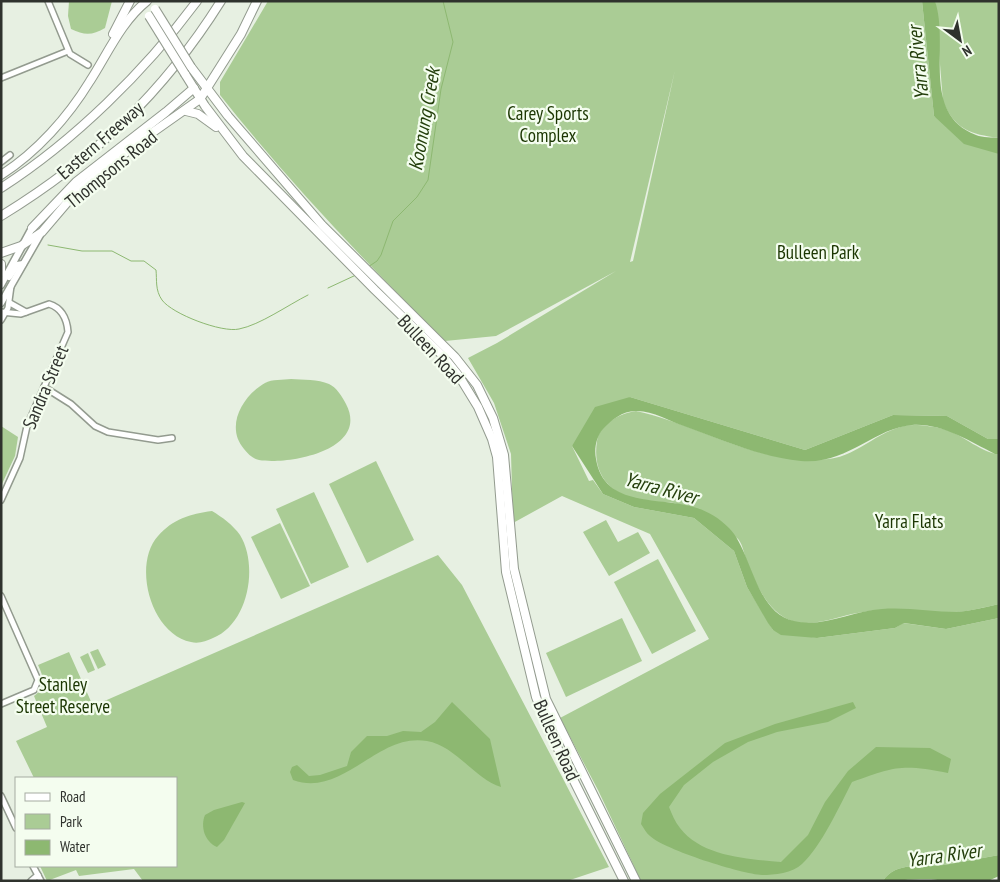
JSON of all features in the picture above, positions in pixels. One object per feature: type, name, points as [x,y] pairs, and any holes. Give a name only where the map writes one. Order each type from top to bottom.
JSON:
[{"type":"highway","points":[[89,83],[130,1]]},
{"type":"highway","name":"Eastern Freeway","points":[[1,188],[31,169],[87,122],[167,38],[197,1]]},
{"type":"highway","name":"Eastern Freeway","points":[[1,216],[62,175],[98,146],[142,106],[221,1]]},
{"type":"highway","name":"Thompsons Road","points":[[42,232],[77,191],[139,142],[186,111],[200,99],[241,34],[257,1]]},
{"type":"highway","points":[[1,176],[45,138],[64,118],[89,83],[126,21],[144,2]]},
{"type":"highway","name":"Bulleen Road","points":[[144,2],[155,9],[207,90],[326,230],[449,363],[469,391],[486,423],[492,439],[499,473],[502,544],[506,572],[536,697],[551,735],[624,881]]},
{"type":"highway","name":"Bulleen Road","points":[[144,2],[149,16],[200,99],[238,150],[466,370],[477,385],[493,418],[504,455],[514,569],[546,699],[636,881]]},
{"type":"highway","name":"Thompsons Road","points":[[32,228],[76,182],[172,108],[194,88]]},
{"type":"highway","points":[[186,111],[204,117],[226,134]]},
{"type":"highway","name":"Eastern Freeway","points":[[1,180],[45,154],[87,122]]},
{"type":"highway","points":[[1,253],[21,246],[42,232]]},
{"type":"highway","points":[[1,264],[1,273]]},
{"type":"main road","name":"Thompsons Road","points":[[1,287],[32,228]]},
{"type":"main road","name":"Thompsons Road","points":[[1,303],[42,232]]},
{"type":"main road","points":[[1,287],[17,265],[23,264]]},
{"type":"street","points":[[48,1],[68,51],[73,58],[88,65]]},
{"type":"street","points":[[1,78],[68,51]]},
{"type":"street","points":[[1,162],[10,155]]},
{"type":"street","name":"Thompsons Road","points":[[1,320],[10,303],[11,286]]},
{"type":"street","points":[[10,303],[26,312]]},
{"type":"street","name":"Sandra Street","points":[[1,500],[21,454],[27,426],[66,339],[66,322],[59,309],[50,304],[26,312],[4,312]]},
{"type":"street","points":[[44,387],[71,404],[95,426],[108,432],[158,440],[172,438]]},
{"type":"street","points":[[1,596],[38,683],[32,691],[1,704]]},
{"type":"street","points":[[1,796],[15,826]]},
{"type":"street","points":[[31,881],[39,878]]},
{"type":"green space","points":[[69,1],[112,1],[105,28],[89,34],[71,29],[68,16]]},
{"type":"green space","points":[[268,1],[922,1],[934,116],[999,154],[999,439],[988,439],[947,416],[893,415],[805,450],[630,397],[572,446],[589,481],[593,480],[603,494],[634,507],[694,518],[734,551],[747,587],[773,630],[817,638],[895,628],[903,623],[946,629],[999,618],[999,855],[944,865],[911,866],[895,870],[883,881],[641,881],[598,790],[560,718],[709,639],[650,534],[562,496],[513,523],[511,454],[494,403],[468,358],[497,343],[616,271],[496,336],[445,341],[357,252],[273,159],[220,95],[220,82]],"holes":[[[675,70],[633,261],[630,262]]]},
{"type":"green space","points":[[935,1],[999,1],[999,138],[980,135],[965,129],[953,119],[943,102]]},
{"type":"green space","points":[[274,380],[320,381],[332,385],[346,404],[350,420],[347,433],[337,443],[323,451],[306,457],[272,461],[255,459],[246,451],[236,431],[236,422],[243,404],[249,396],[265,383]]},
{"type":"green space","name":"Yarra Flats","points":[[636,411],[685,426],[754,451],[778,457],[803,460],[840,457],[892,430],[914,425],[930,426],[953,432],[980,448],[999,454],[999,604],[958,612],[866,611],[807,623],[799,623],[783,617],[763,595],[746,559],[742,545],[737,538],[674,503],[641,501],[618,492],[603,477],[598,467],[596,455],[597,441],[602,429],[612,420]]},
{"type":"green space","points":[[1,426],[18,437],[15,456],[1,486]]},
{"type":"green space","points":[[376,461],[414,540],[367,563],[329,484]]},
{"type":"green space","points":[[314,492],[349,567],[311,584],[276,509]]},
{"type":"green space","points":[[212,511],[234,528],[240,535],[246,548],[249,562],[247,593],[235,620],[225,631],[213,638],[194,643],[177,636],[165,626],[156,613],[146,580],[147,564],[150,549],[158,536],[170,525],[189,516]]},
{"type":"green space","points":[[606,520],[618,542],[638,532],[650,553],[609,576],[583,532]]},
{"type":"green space","points":[[280,523],[310,586],[281,599],[251,537]]},
{"type":"green space","name":"Stanley Street Reserve","points":[[438,555],[462,585],[609,867],[567,881],[143,881],[134,869],[79,876],[76,870],[47,881],[40,867],[178,867],[178,777],[34,777],[16,741],[47,727],[34,696],[41,689],[43,682],[38,665],[69,652],[93,706]]},
{"type":"green space","points":[[658,559],[696,631],[652,654],[614,582]]},
{"type":"green space","points":[[622,618],[642,661],[566,697],[546,653]]},
{"type":"green space","points":[[98,649],[106,665],[98,669],[90,652]]},
{"type":"green space","points":[[88,653],[95,670],[88,673],[80,657]]},
{"type":"water","points":[[922,1],[935,1],[939,19],[942,95],[948,111],[959,125],[976,135],[999,138],[999,154],[964,144],[934,116]]},
{"type":"water","points":[[630,397],[805,450],[893,415],[947,416],[988,439],[999,439],[999,454],[995,454],[945,430],[923,425],[912,425],[885,432],[832,457],[817,461],[801,461],[756,452],[654,414],[631,411],[613,419],[606,426],[599,436],[595,451],[601,475],[610,486],[622,493],[636,498],[683,504],[697,508],[706,511],[725,524],[737,538],[762,594],[781,616],[805,623],[827,621],[871,610],[901,609],[957,612],[999,604],[999,618],[946,629],[904,623],[895,628],[817,638],[781,635],[773,630],[768,623],[747,587],[734,551],[694,518],[634,507],[603,494],[572,446],[595,407]]},
{"type":"water","points":[[452,702],[490,739],[501,787],[483,778],[447,749],[427,741],[409,741],[392,746],[345,773],[328,780],[311,783],[293,780],[290,772],[292,767],[297,765],[309,776],[320,775],[347,766],[351,752],[367,736],[387,736],[403,731],[421,732],[435,722]]},
{"type":"water","points":[[853,702],[856,708],[828,722],[777,732],[748,742],[713,762],[684,785],[669,807],[678,826],[689,838],[713,851],[741,858],[781,862],[808,835],[825,802],[848,771],[876,747],[930,748],[951,759],[948,773],[920,768],[899,768],[852,782],[830,825],[809,857],[798,867],[778,874],[752,874],[687,854],[658,842],[649,835],[641,824],[643,813],[660,794],[725,743],[775,724]]},
{"type":"water","points":[[242,802],[245,803],[224,840],[217,847],[213,845],[209,842],[203,829],[205,815],[214,810]]},
{"type":"water","points":[[999,855],[999,876],[988,881],[923,879],[883,881],[895,870],[911,866],[944,865]]},
{"type":"waterway","name":"Koonung Creek","points":[[368,267],[377,261],[381,255],[393,221],[417,197],[428,180],[441,89],[453,42],[443,1]]},
{"type":"waterway","name":"Koonung Creek","points":[[48,245],[82,251],[112,251],[131,261],[144,261],[156,270],[158,292],[167,305],[186,316],[221,328],[239,329],[247,327],[308,295]]},
{"type":"waterway","name":"Koonung Creek","points":[[328,288],[356,275]]},
{"type":"water label","name":"Yarra River","points":[[918,63]]},
{"type":"water label","name":"Yarra River","points":[[661,488]]},
{"type":"water label","name":"Yarra River","points":[[944,855]]},
{"type":"park label","name":"Carey Sports Complex","points":[[548,124]]},
{"type":"park label","name":"Bulleen Park","points":[[818,252]]}]
